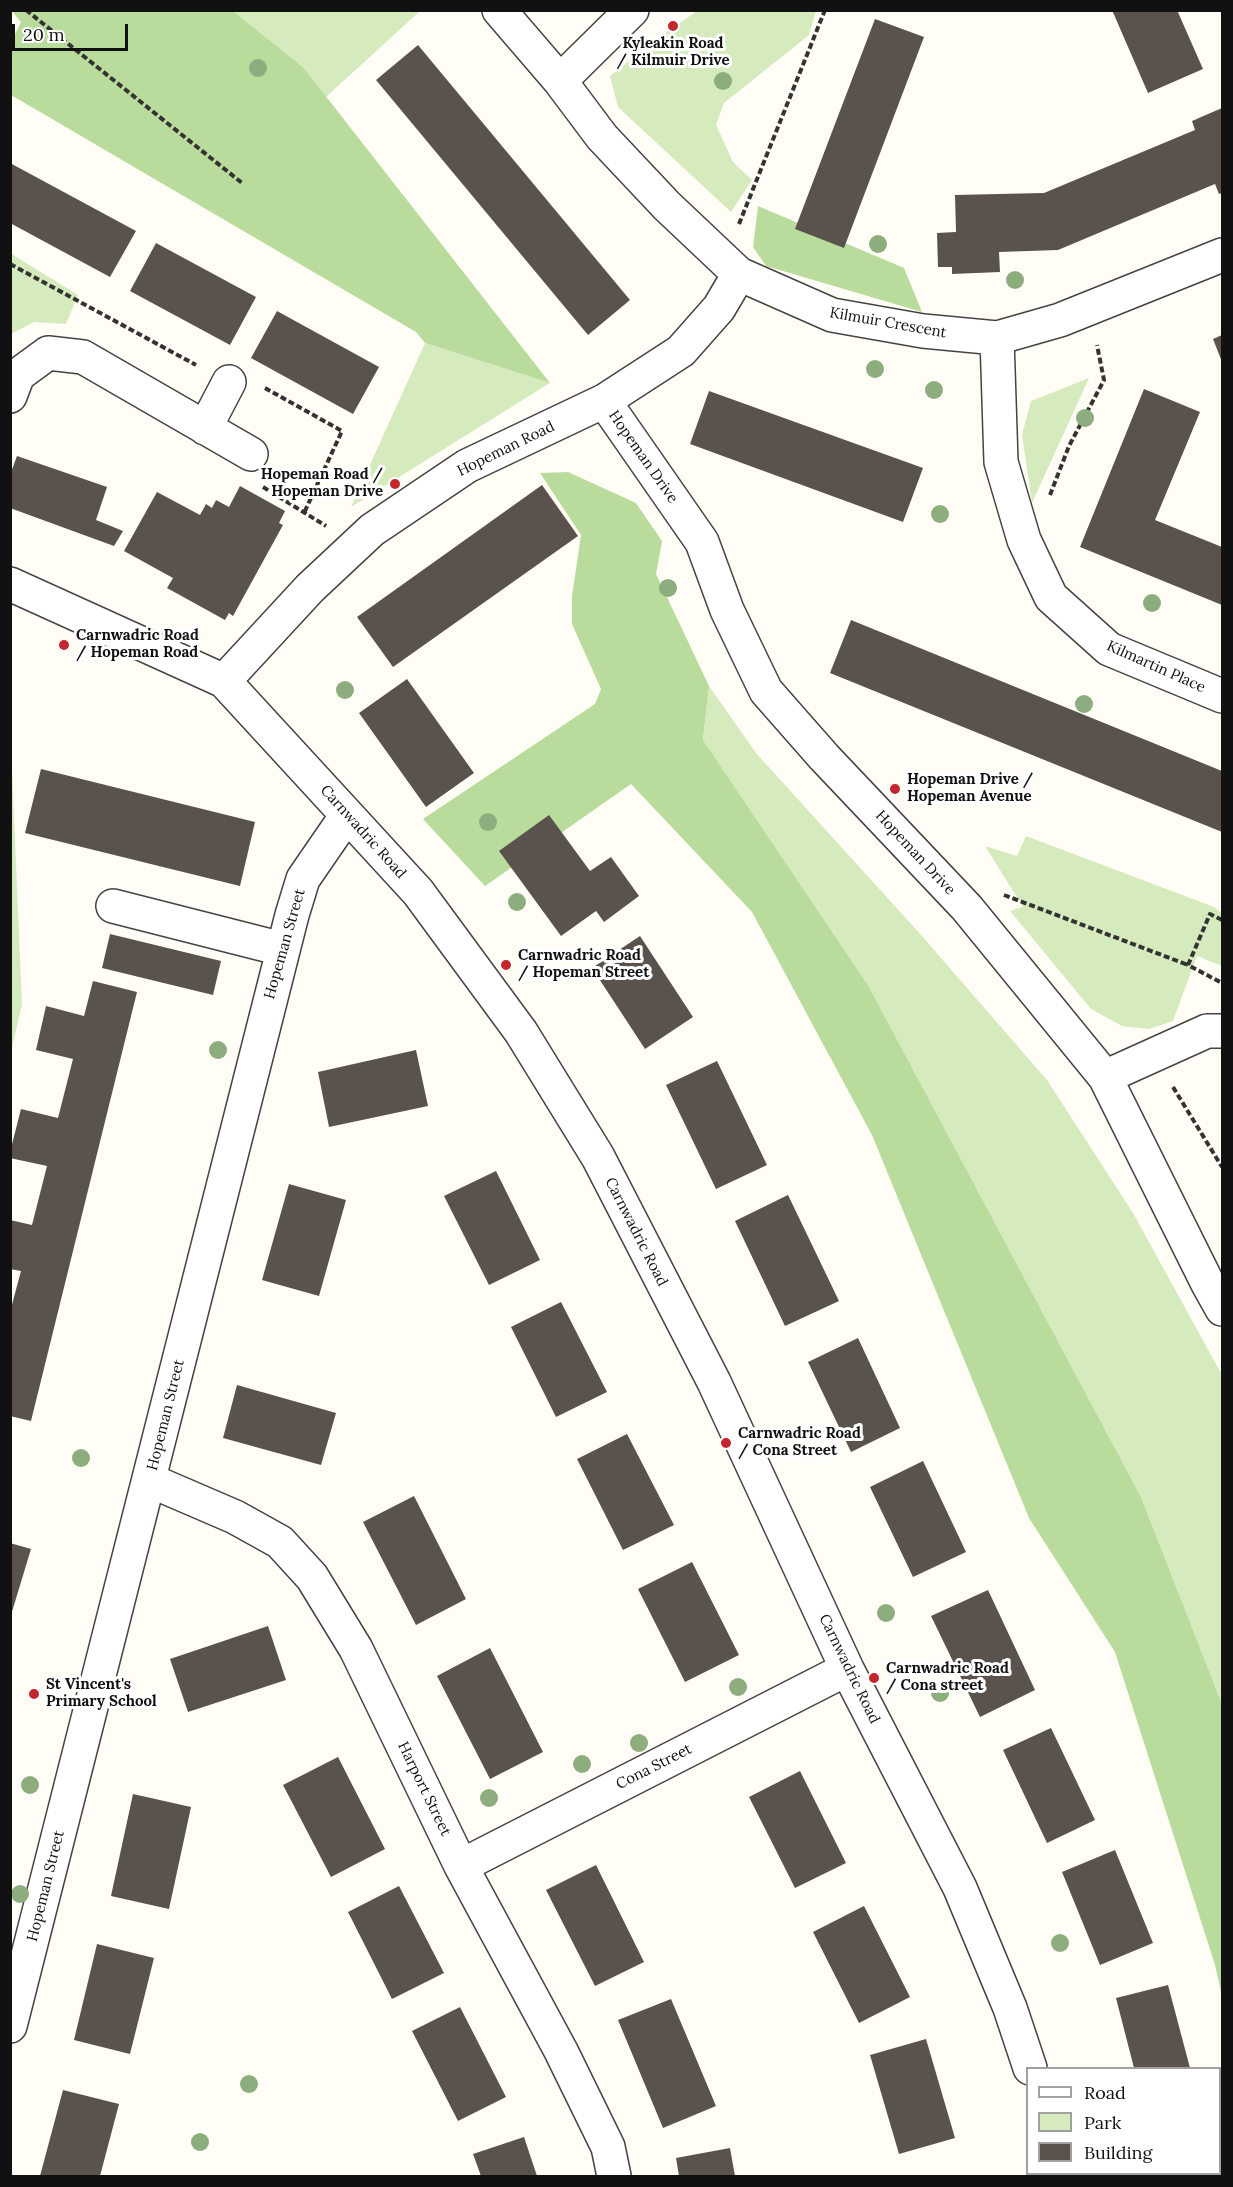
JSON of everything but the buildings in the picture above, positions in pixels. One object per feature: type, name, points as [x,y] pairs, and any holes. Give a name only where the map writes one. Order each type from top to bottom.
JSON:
[{"type":"street","name":"Kilmuir Crescent","points":[[499,10],[560,81],[602,137],[667,206],[732,267],[832,315],[923,331],[997,338],[1060,320],[1222,255]]},
{"type":"street","points":[[560,81],[632,10]]},
{"type":"street","name":"Hopeman Road","points":[[224,681],[310,588],[372,530],[467,466],[604,401],[681,351],[719,308],[732,267]]},
{"type":"street","name":"Kilmartin Place","points":[[997,338],[1001,462],[1024,540],[1051,597],[1109,649],[1222,696]]},
{"type":"street","points":[[10,396],[18,375],[48,353],[83,357],[251,454]]},
{"type":"street","points":[[205,428],[229,382]]},
{"type":"street","name":"Hopeman Drive","points":[[604,401],[702,542],[727,610],[766,691],[824,757],[967,908],[1105,1077],[1222,1309]]},
{"type":"street","name":"Carnwadric Road","points":[[10,584],[224,681],[418,892],[521,1032],[598,1157],[714,1382],[847,1669],[960,1888],[1010,2008],[1030,2067]]},
{"type":"street","name":"Hopeman Street","points":[[10,2026],[150,1480],[282,949],[303,879],[347,815]]},
{"type":"street","points":[[113,906],[282,949]]},
{"type":"street","points":[[1105,1077],[1207,1032],[1222,1030]]},
{"type":"street","name":"Harport Street","points":[[150,1480],[235,1516],[280,1542],[312,1577],[356,1649],[461,1866],[561,2051],[608,2147],[614,2176]]},
{"type":"street","name":"Cona Street","points":[[461,1866],[847,1669]]},
{"type":"path","points":[[26,10],[242,183]]},
{"type":"path","points":[[732,267],[825,10]]},
{"type":"path","points":[[1024,540],[1037,529],[1069,446],[1104,380],[1089,309]]},
{"type":"path","points":[[251,454],[251,480],[357,544]]},
{"type":"path","points":[[967,908],[994,891],[1188,965],[1222,983]]},
{"type":"path","points":[[1188,965],[1210,914],[1222,920]]},
{"type":"path","points":[[1154,1056],[1222,1167]]},
{"type":"green space","points":[[11,10],[233,11],[303,67],[550,383],[425,343],[416,332],[11,95],[11,42],[21,22]]},
{"type":"green space","points":[[233,11],[420,11],[326,97],[303,67]]},
{"type":"green space","points":[[697,11],[816,11],[809,35],[724,103],[716,125],[733,162],[752,180],[731,212],[618,107],[610,76]]},
{"type":"green space","points":[[758,206],[904,268],[922,312],[766,266],[753,247]]},
{"type":"green space","points":[[10,253],[78,295],[66,324],[34,322],[11,334]]},
{"type":"green space","points":[[425,343],[550,383],[351,507]]},
{"type":"green space","points":[[1089,378],[1032,503],[1022,435],[1031,401]]},
{"type":"green space","points":[[568,472],[636,503],[662,541],[656,574],[709,686],[703,740],[868,985],[1141,1497],[1222,1704],[1222,1996],[1215,1965],[1115,1652],[1029,1518],[872,1135],[752,912],[631,784],[485,886],[423,819],[595,704],[601,689],[572,624],[572,596],[581,535],[540,473]]},
{"type":"green space","points":[[709,686],[756,753],[921,935],[1047,1080],[1133,1213],[1222,1375],[1222,1704],[1141,1497],[868,985],[703,740]]},
{"type":"green space","points":[[11,747],[22,1005],[10,1051]]},
{"type":"green space","points":[[1026,836],[1214,907],[1222,913],[1222,966],[1197,956],[1173,1021],[1149,1029],[1122,1026],[1091,1009],[1010,911],[1023,907],[985,846],[1017,856]]},
{"type":"place","name":"Kyleakin Road / Kilmuir Drive","points":[[673,26]]},
{"type":"place","name":"Hopeman Road / Hopeman Drive","points":[[395,484]]},
{"type":"place","name":"Carnwadric Road / Hopeman Road","points":[[64,645]]},
{"type":"place","name":"Hopeman Drive / Hopeman Avenue","points":[[895,789]]},
{"type":"place","name":"Carnwadric Road / Hopeman Street","points":[[506,965]]},
{"type":"place","name":"Carnwadric Road / Cona Street","points":[[726,1443]]},
{"type":"place","name":"Carnwadric Road / Cona street","points":[[874,1678]]},
{"type":"place","name":"St Vincent's Primary School","points":[[34,1694]]}]
